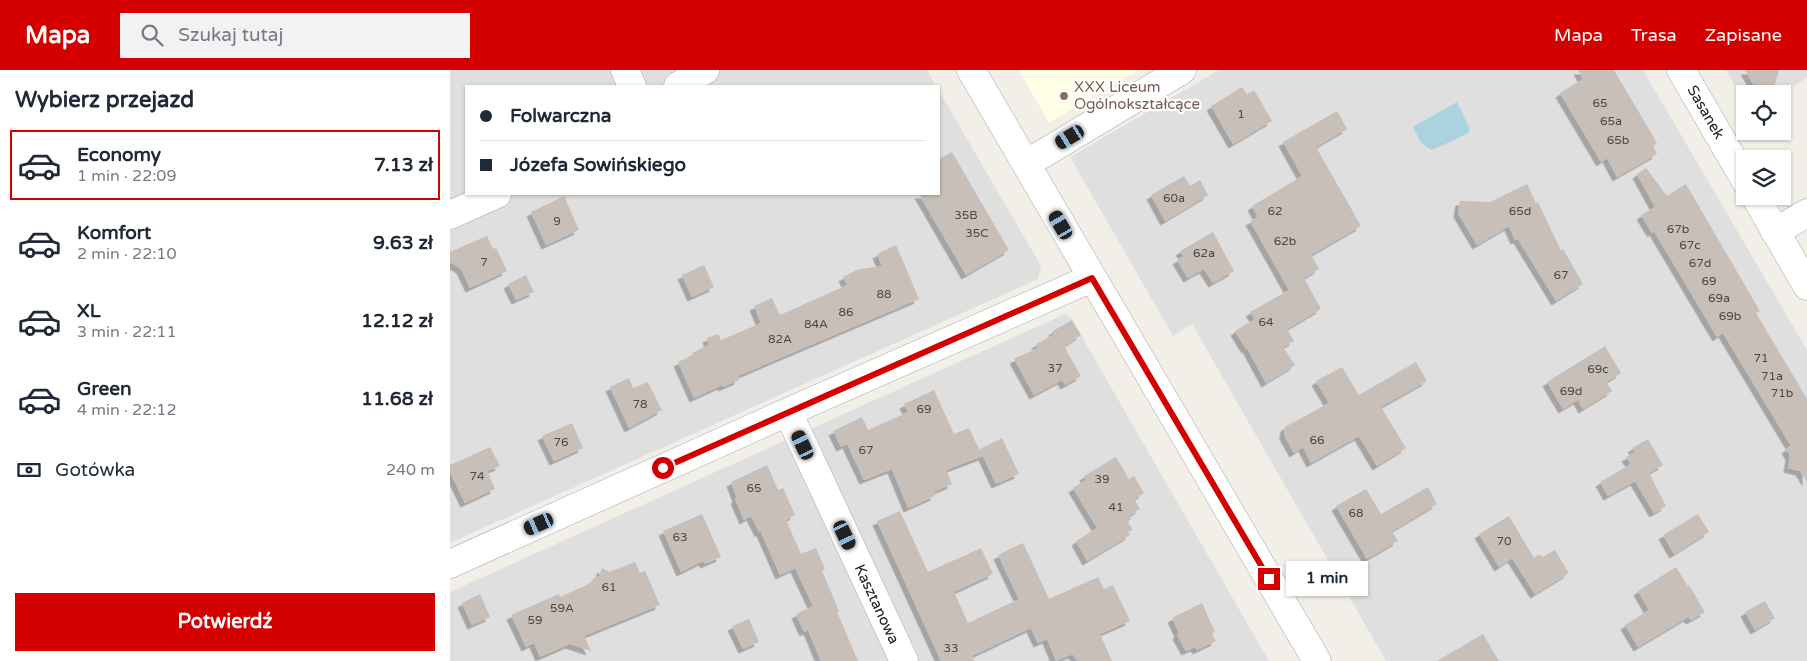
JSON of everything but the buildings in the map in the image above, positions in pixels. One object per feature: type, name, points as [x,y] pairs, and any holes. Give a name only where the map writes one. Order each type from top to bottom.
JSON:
[{"type":"street","points":[[625,70],[632,85]]},
{"type":"street","points":[[680,85],[705,70]]},
{"type":"street","points":[[971,70],[1317,661]]},
{"type":"street","points":[[1026,164],[1182,70]]},
{"type":"street","name":"Sasanek","points":[[1681,70],[1736,165]]},
{"type":"street","points":[[450,215],[495,195]]},
{"type":"street","points":[[1760,205],[1807,286]]},
{"type":"street","points":[[1775,232],[1807,213]]},
{"type":"street","points":[[450,564],[1092,278]]},
{"type":"street","name":"Kasztanowa","points":[[788,412],[904,661]]},
{"type":"shaded area","points":[[450,70],[927,70],[935,85],[465,85],[465,195],[940,195],[940,93],[1041,266],[1038,279],[450,543]]},
{"type":"shaded area","name":"XXX Liceum Ogólnokształcące","points":[[1019,70],[1138,70],[1049,123]]},
{"type":"shaded area","points":[[1219,70],[1643,70],[1807,350],[1807,661],[1386,661],[1192,324],[1173,336],[1070,157]]},
{"type":"shaded area","points":[[1726,70],[1807,70],[1807,78],[1791,87],[1791,85],[1736,85],[1736,87]]},
{"type":"shaded area","points":[[1065,314],[1071,318],[1269,661],[450,661],[450,592]]},
{"type":"water","points":[[1457,102],[1470,129],[1467,134],[1432,150],[1421,143],[1413,127]]},
{"type":"place","name":"XXX Liceum Ogólnokształcące","points":[[1064,96]]},
{"type":"route","points":[[663,468],[1092,278],[1269,579]]}]
